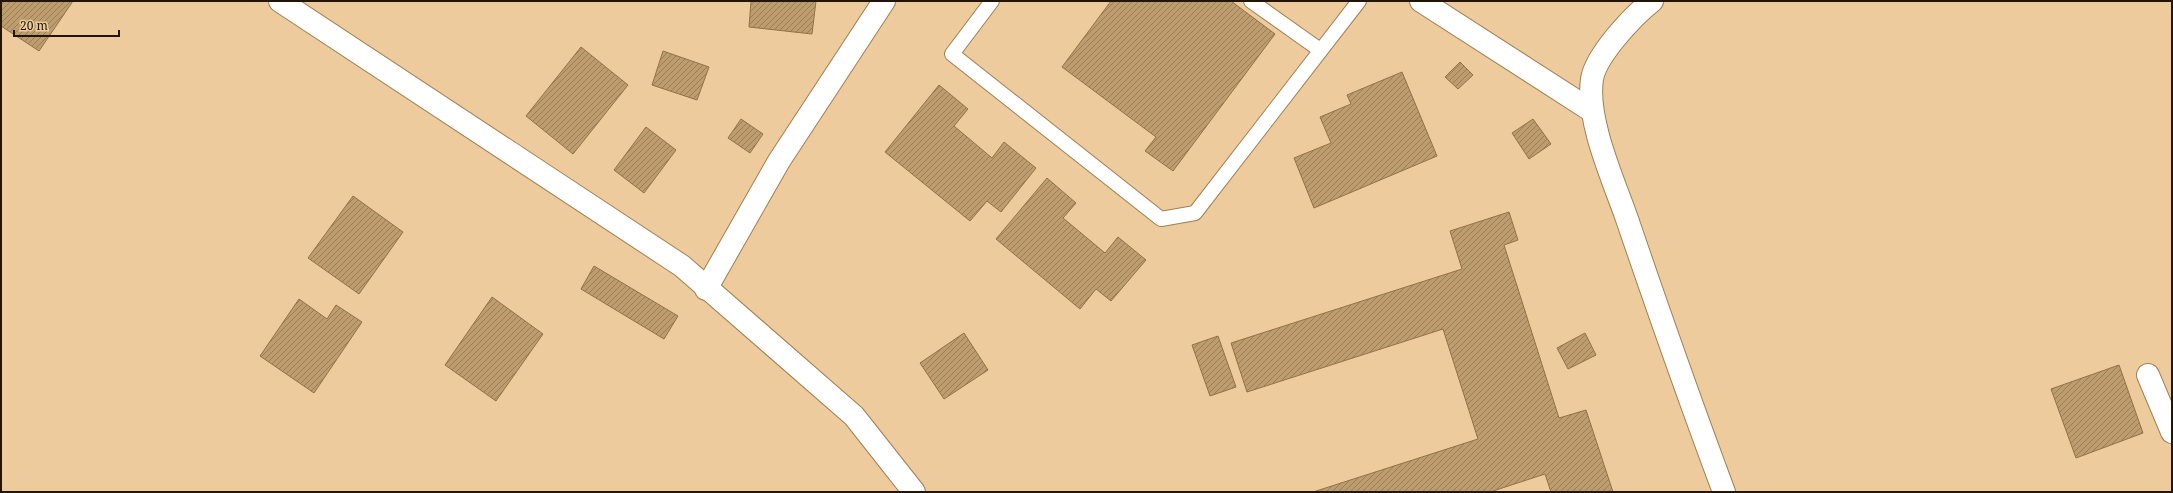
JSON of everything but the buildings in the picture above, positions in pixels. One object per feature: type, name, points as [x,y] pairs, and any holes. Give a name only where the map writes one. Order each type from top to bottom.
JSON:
[{"type":"street","points":[[280,1],[682,266],[854,416],[914,492]]},
{"type":"street","points":[[706,288],[779,161],[884,1]]},
{"type":"street","points":[[1420,1],[1592,111]]},
{"type":"street","points":[[1652,1],[1624,27],[1608,47],[1592,77],[1592,111],[1633,237],[1724,492]]},
{"type":"street","points":[[2148,375],[2172,432]]},
{"type":"lane","points":[[992,1],[952,54],[1161,219],[1195,213],[1358,1]]},
{"type":"lane","points":[[1251,1],[1320,50]]}]
